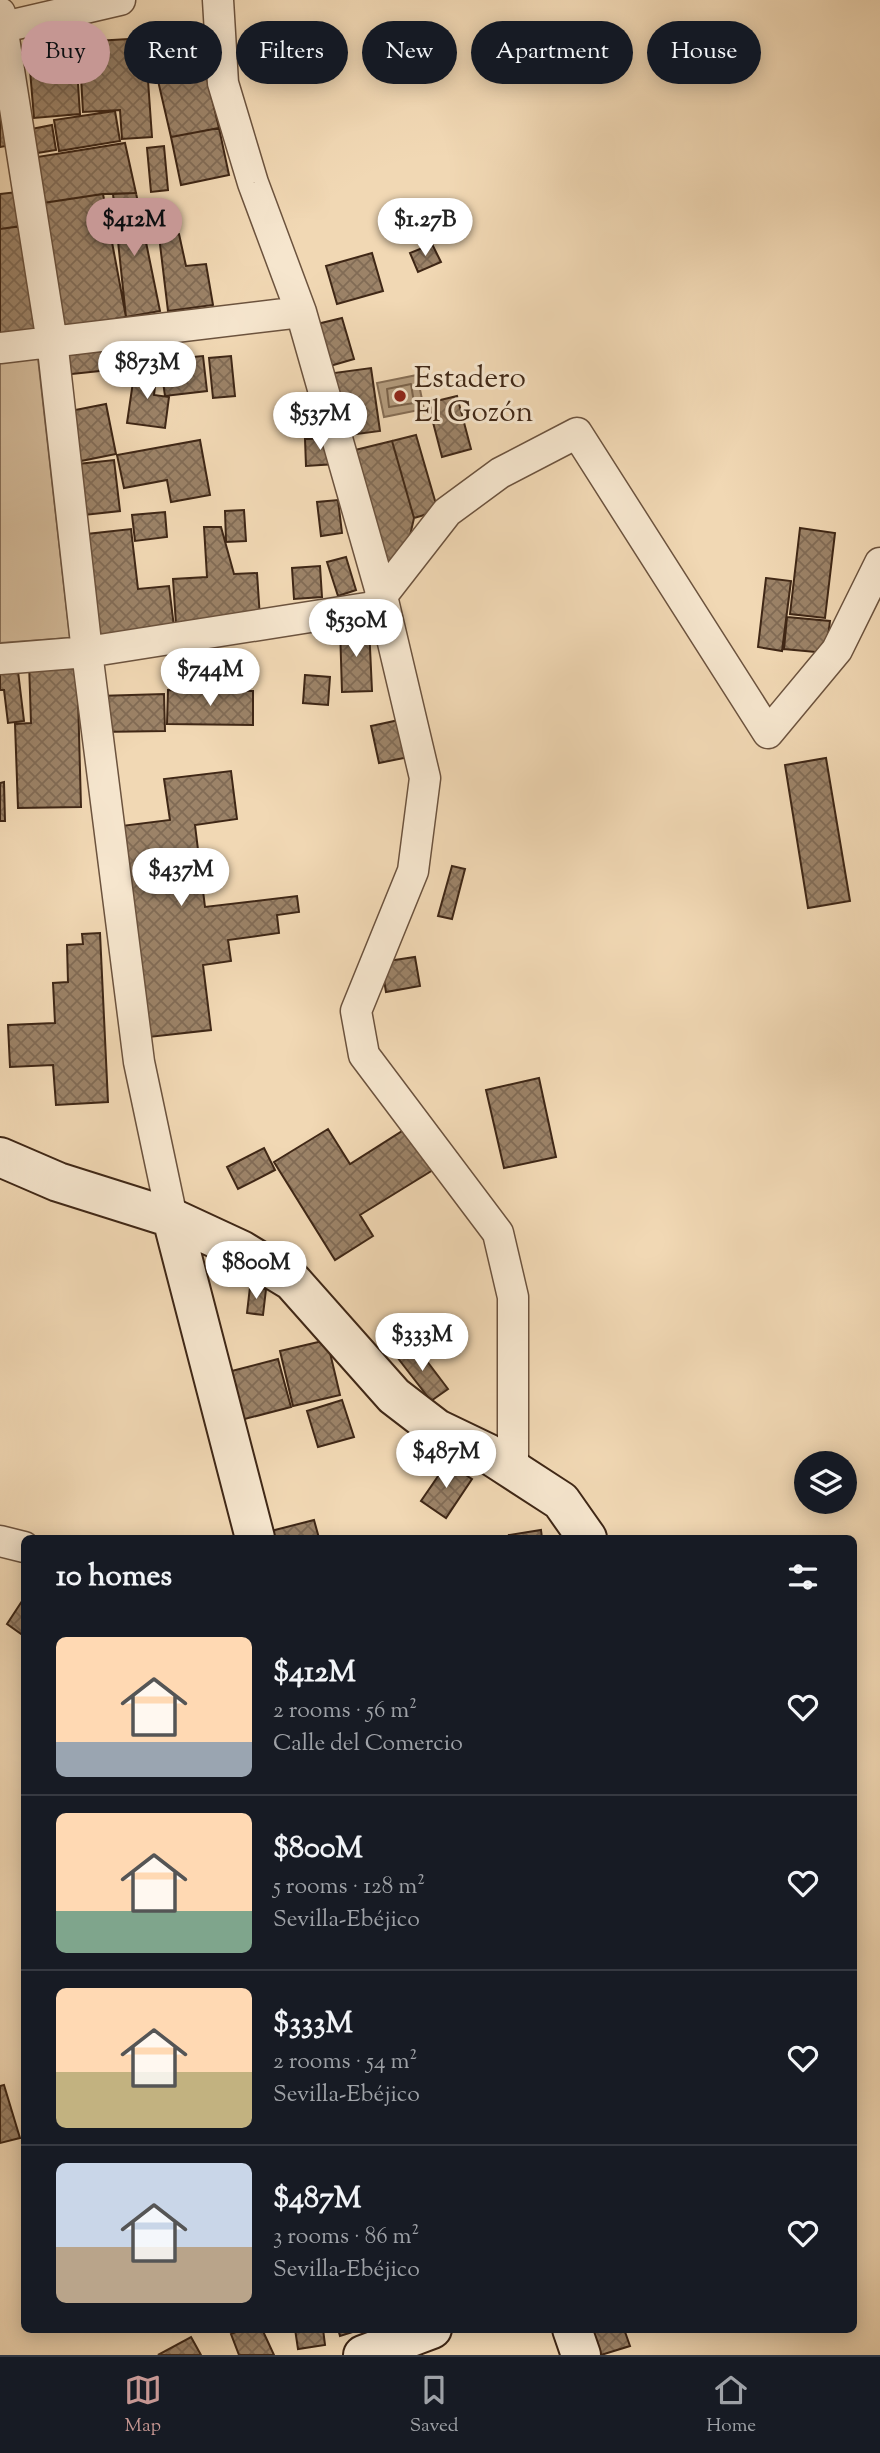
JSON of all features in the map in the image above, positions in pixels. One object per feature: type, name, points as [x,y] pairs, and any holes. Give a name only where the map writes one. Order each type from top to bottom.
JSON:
[{"type":"main road","points":[[0,1157],[58,1182],[172,1218],[241,1250],[292,1281],[394,1396],[437,1429],[487,1453],[561,1501],[585,1535]]},
{"type":"main road","points":[[172,1218],[254,1535]]},
{"type":"main road","points":[[363,2355],[421,2333]]},
{"type":"main road","points":[[573,2333],[581,2355]]},
{"type":"street","points":[[120,0],[1,23],[52,341],[87,652],[139,1062],[172,1218]]},
{"type":"street","points":[[218,0],[223,83],[253,183],[301,312],[382,596],[425,778],[413,871],[356,1011],[364,1055],[498,1233],[513,1297],[513,1470]]},
{"type":"street","points":[[0,348],[301,312]]},
{"type":"street","points":[[0,659],[87,652],[373,607],[447,512],[500,472],[577,433],[768,733],[837,650],[880,563]]},
{"type":"street","points":[[0,1541],[21,1546]]},
{"type":"shaded area","points":[[38,358],[70,638],[0,643],[0,363]]},
{"type":"water","name":"Estadero El Gozón","points":[[417,375],[424,409],[384,417],[377,383]]},
{"type":"building","points":[[124,39],[124,84],[148,84],[152,137],[122,139],[120,110],[83,112],[81,84],[110,84],[110,40]]},
{"type":"building","points":[[31,84],[78,84],[80,114],[34,118]]},
{"type":"building","points":[[159,84],[208,84],[219,128],[171,137]]},
{"type":"building","points":[[0,88],[6,146],[0,147]]},
{"type":"building","points":[[115,111],[120,141],[59,151],[54,120]]},
{"type":"building","points":[[52,125],[56,150],[25,155],[21,131]]},
{"type":"building","points":[[219,128],[229,175],[181,185],[171,137]]},
{"type":"building","points":[[125,143],[136,193],[103,194],[36,204],[31,158]]},
{"type":"building","points":[[164,146],[168,190],[151,192],[147,148]]},
{"type":"building","points":[[17,192],[22,226],[0,229],[0,194]]},
{"type":"building","points":[[136,193],[160,311],[126,317],[113,194]]},
{"type":"building","points":[[103,194],[126,317],[58,329],[36,204]]},
{"type":"building","points":[[22,226],[37,332],[0,337],[0,229]]},
{"type":"building","points":[[179,234],[186,266],[206,264],[213,305],[168,311],[159,236]]},
{"type":"building","points":[[432,244],[441,262],[418,272],[410,253]]},
{"type":"building","points":[[372,253],[383,291],[337,304],[326,266]]},
{"type":"building","points":[[342,318],[354,359],[330,366],[317,324]]},
{"type":"building","points":[[115,344],[118,369],[63,375],[60,351]]},
{"type":"building","points":[[203,356],[207,391],[165,396],[160,360]]},
{"type":"building","points":[[231,356],[235,396],[213,398],[209,358]]},
{"type":"building","points":[[135,368],[157,371],[154,395],[169,397],[165,428],[127,423]]},
{"type":"building","points":[[371,368],[380,431],[342,436],[334,373]]},
{"type":"building","points":[[457,396],[471,449],[442,457],[428,403]]},
{"type":"building","points":[[106,404],[116,454],[76,462],[65,412]]},
{"type":"building","points":[[416,435],[438,511],[414,518],[392,441]]},
{"type":"building","points":[[334,438],[336,464],[306,466],[305,439]]},
{"type":"building","points":[[200,440],[210,495],[171,502],[167,480],[124,488],[117,455]]},
{"type":"building","points":[[392,441],[414,518],[405,558],[379,563],[351,451]]},
{"type":"building","points":[[114,460],[120,511],[75,516],[69,465]]},
{"type":"building","points":[[338,500],[342,533],[321,536],[317,502]]},
{"type":"building","points":[[244,510],[246,541],[226,542],[225,511]]},
{"type":"building","points":[[165,512],[167,537],[135,541],[132,515]]},
{"type":"building","points":[[204,527],[221,527],[234,574],[257,573],[260,618],[176,624],[173,579],[207,577]]},
{"type":"building","points":[[800,528],[835,533],[825,618],[790,614]]},
{"type":"building","points":[[131,529],[138,589],[169,586],[174,627],[90,636],[78,535]]},
{"type":"building","points":[[346,557],[356,590],[338,596],[327,562]]},
{"type":"building","points":[[320,566],[322,597],[294,599],[292,568]]},
{"type":"building","points":[[766,578],[791,581],[782,651],[758,647]]},
{"type":"building","points":[[787,617],[830,621],[826,653],[784,649]]},
{"type":"building","points":[[369,626],[372,691],[342,692],[340,628]]},
{"type":"building","points":[[77,660],[81,807],[18,808],[15,724],[31,723],[29,662]]},
{"type":"building","points":[[17,663],[24,721],[8,723],[4,690],[0,690],[0,665]]},
{"type":"building","points":[[305,675],[330,677],[328,705],[303,703]]},
{"type":"building","points":[[168,690],[253,691],[253,725],[167,724]]},
{"type":"building","points":[[164,694],[165,731],[99,732],[98,696]]},
{"type":"building","points":[[399,720],[409,757],[379,763],[371,726]]},
{"type":"building","points":[[826,758],[850,901],[808,908],[785,765]]},
{"type":"building","points":[[231,771],[237,819],[195,825],[205,907],[297,896],[299,912],[277,915],[279,933],[228,940],[231,961],[203,965],[211,1030],[140,1038],[113,827],[170,820],[164,779]]},
{"type":"building","points":[[4,782],[5,821],[0,821],[0,783]]},
{"type":"building","points":[[452,866],[465,869],[452,919],[438,916]]},
{"type":"building","points":[[100,933],[108,1102],[56,1105],[53,1065],[10,1067],[8,1025],[55,1023],[53,983],[68,982],[67,945],[83,944],[82,934]]},
{"type":"building","points":[[415,957],[420,986],[386,992],[381,962]]},
{"type":"building","points":[[539,1078],[556,1157],[504,1168],[486,1090]]},
{"type":"building","points":[[407,1128],[433,1170],[360,1215],[373,1236],[335,1260],[274,1162],[328,1129],[350,1164]]},
{"type":"building","points":[[264,1148],[275,1170],[238,1189],[227,1167]]},
{"type":"building","points":[[250,1287],[266,1289],[263,1315],[247,1313]]},
{"type":"building","points":[[327,1340],[340,1395],[293,1406],[280,1351]]},
{"type":"building","points":[[414,1344],[448,1389],[431,1401],[397,1357]]},
{"type":"building","points":[[278,1359],[291,1407],[237,1421],[224,1373]]},
{"type":"building","points":[[342,1400],[354,1437],[318,1447],[307,1411]]},
{"type":"building","points":[[447,1463],[472,1479],[446,1518],[421,1501]]},
{"type":"building","points":[[314,1520],[318,1535],[263,1535]]},
{"type":"building","points":[[541,1530],[542,1535],[509,1535]]},
{"type":"building","points":[[21,1603],[21,1634],[7,1624]]},
{"type":"building","points":[[4,2085],[20,2138],[0,2143],[0,2086]]},
{"type":"building","points":[[264,2333],[274,2355],[239,2355],[231,2334]]},
{"type":"building","points":[[296,2333],[324,2333],[325,2345],[298,2349]]},
{"type":"building","points":[[593,2333],[625,2333],[630,2346],[601,2355]]},
{"type":"building","points":[[191,2337],[201,2355],[158,2355]]},
{"type":"place","name":"Estadero El Gozón","points":[[400,396]]}]
